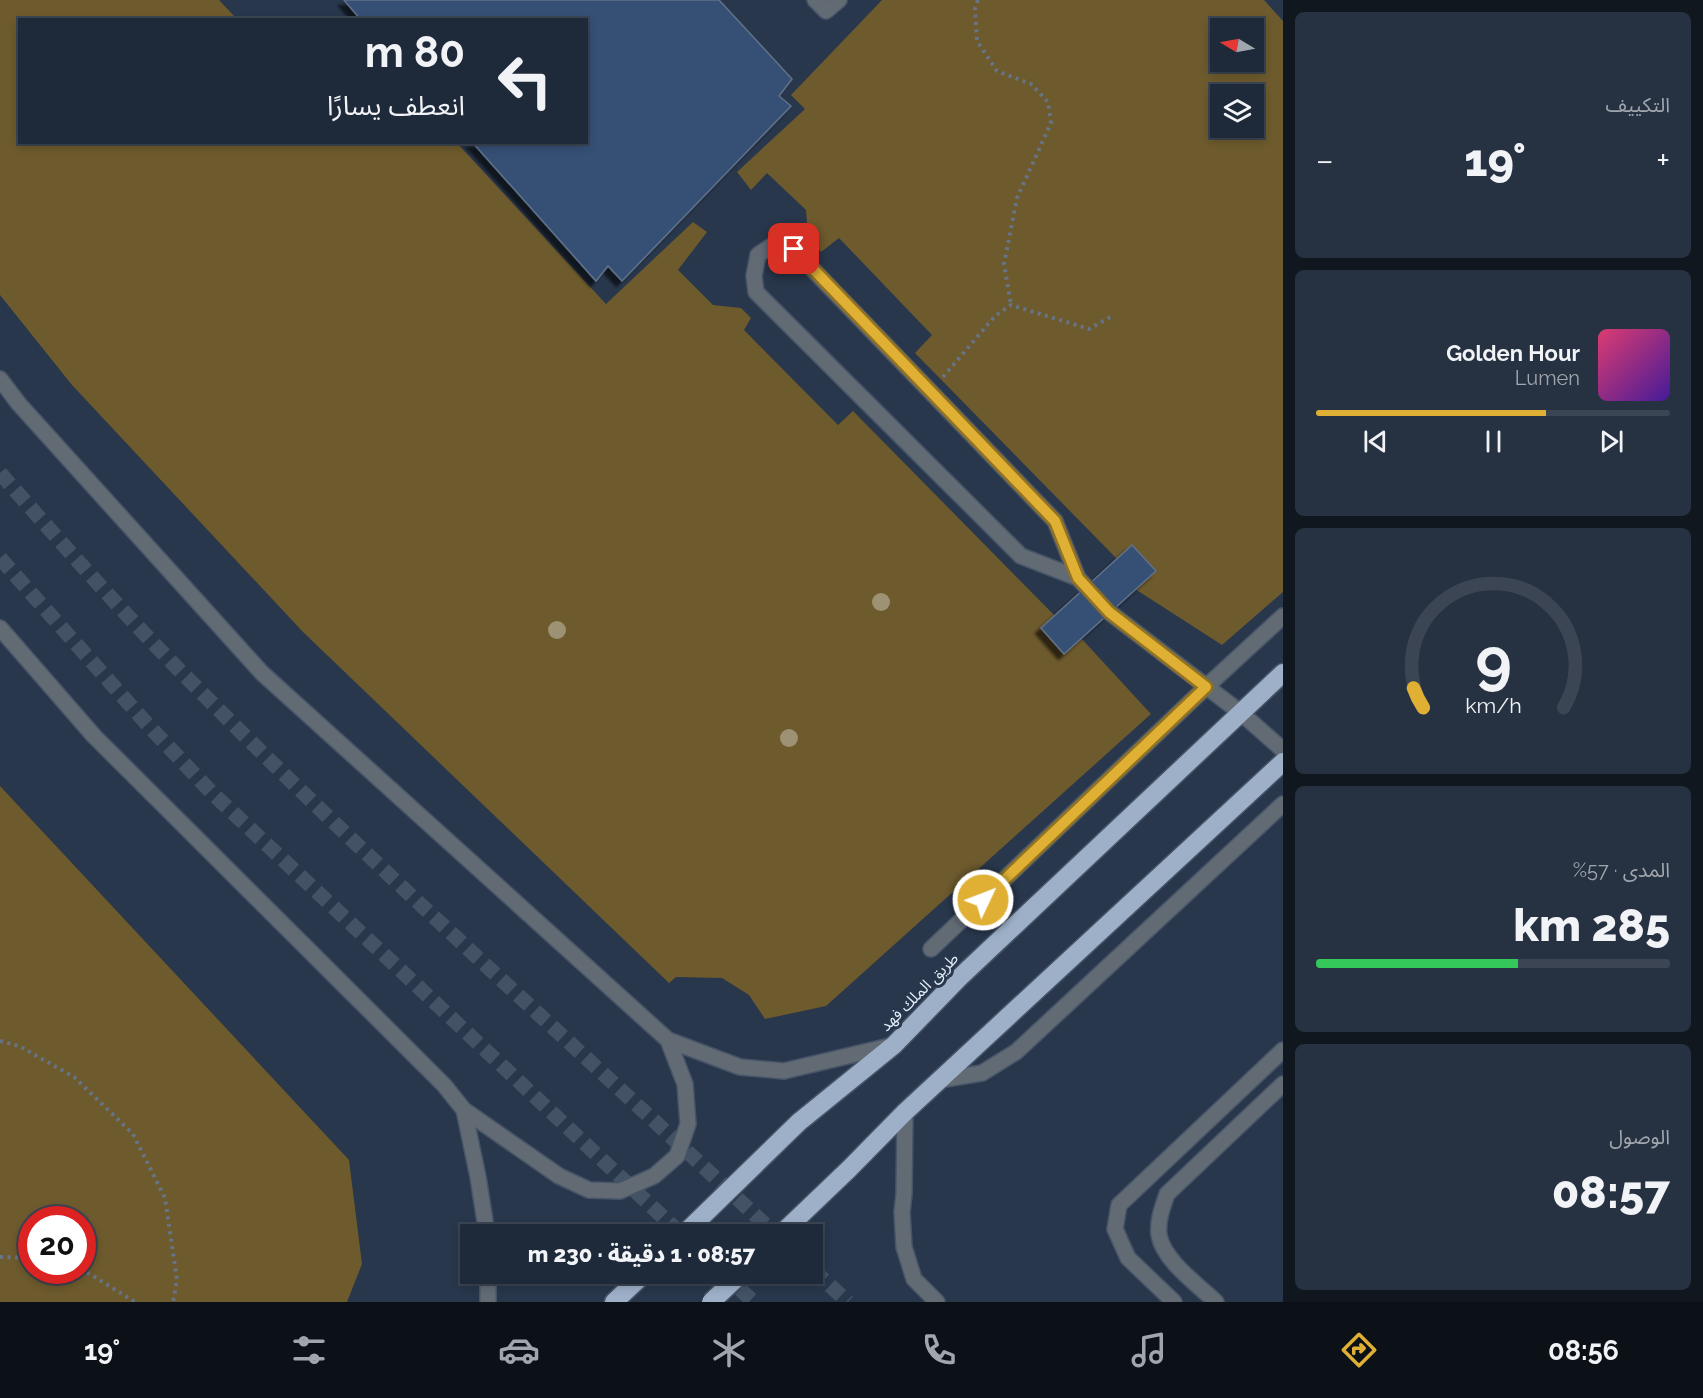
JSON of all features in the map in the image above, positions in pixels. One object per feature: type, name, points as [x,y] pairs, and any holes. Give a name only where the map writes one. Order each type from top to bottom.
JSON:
[{"type":"highway","name":"طريق الملك فهد","points":[[694,1224],[799,1122],[894,1045],[959,978],[1283,674]]},
{"type":"highway","points":[[792,1224],[905,1112],[1283,762]]},
{"type":"highway","points":[[615,1302],[634,1284]]},
{"type":"highway","points":[[711,1302],[730,1284]]},
{"type":"street","points":[[815,0],[826,11],[839,0]]},
{"type":"street","points":[[1078,578],[1021,556],[756,292],[754,276],[758,255],[773,245],[794,249],[1055,521],[1078,578],[1109,612],[1241,713],[1283,750]]},
{"type":"street","points":[[0,379],[19,404],[262,673],[668,1040],[740,1067],[784,1071],[894,1045]]},
{"type":"street","points":[[931,949],[1283,616]]},
{"type":"street","points":[[0,628],[94,736],[444,1085],[464,1110],[559,1176],[589,1190],[620,1191],[654,1176],[677,1156],[688,1124],[685,1084],[668,1040]]},
{"type":"street","points":[[939,1080],[982,1073],[1016,1052],[1283,804]]},
{"type":"street","points":[[1174,1302],[1128,1258],[1115,1229],[1119,1205],[1283,1050]]},
{"type":"street","points":[[1216,1302],[1169,1257],[1159,1235],[1160,1214],[1167,1194],[1283,1084]]},
{"type":"street","points":[[464,1110],[485,1224]]},
{"type":"street","points":[[905,1112],[902,1212],[904,1247],[914,1279],[937,1302]]},
{"type":"street","points":[[488,1284],[488,1302]]},
{"type":"path","points":[[978,0],[975,9],[977,41],[997,71],[1031,84],[1048,102],[1051,123],[1017,198],[1004,264],[1011,305]]},
{"type":"path","points":[[1011,305],[1089,329],[1112,316]]},
{"type":"path","points":[[930,392],[995,316],[1011,305]]},
{"type":"path","points":[[0,1041],[19,1046],[74,1077],[133,1134],[165,1197],[177,1280],[173,1302]]},
{"type":"path","points":[[0,1257],[18,1258]]},
{"type":"path","points":[[96,1278],[135,1302]]},
{"type":"shaded area","points":[[0,0],[219,0],[236,18],[18,18],[18,144],[458,144],[606,304],[693,222],[707,232],[678,270],[713,305],[741,308],[751,318],[744,330],[838,425],[853,411],[1055,616],[1041,629],[1064,654],[1081,638],[1151,714],[826,1006],[765,1019],[749,995],[722,978],[676,977],[669,983],[303,632],[72,385],[0,295]]},
{"type":"shaded area","points":[[882,0],[1264,0],[1283,21],[1283,592],[1222,645],[1135,589],[1156,571],[1132,545],[1117,559],[915,353],[932,335],[839,238],[821,252],[808,237],[806,210],[767,173],[751,190],[737,172],[805,109],[791,95]]},
{"type":"shaded area","points":[[0,786],[349,1160],[362,1264],[347,1302],[0,1302]]},
{"type":"building","points":[[344,0],[719,0],[792,79],[779,96],[791,106],[622,281],[608,266],[596,281],[474,144],[588,144],[588,18],[359,18]]},
{"type":"building","points":[[1132,545],[1156,571],[1064,654],[1041,628]]},
{"type":"tunnel","points":[[0,473],[148,637],[269,760],[764,1224]]},
{"type":"tunnel","points":[[0,558],[147,724],[212,793],[670,1224]]},
{"type":"tunnel","points":[[823,1279],[848,1302]]},
{"type":"tunnel","points":[[734,1284],[754,1302]]},
{"type":"route","points":[[794,249],[1055,521],[1078,578],[1109,612],[1206,687],[983,900]]}]
